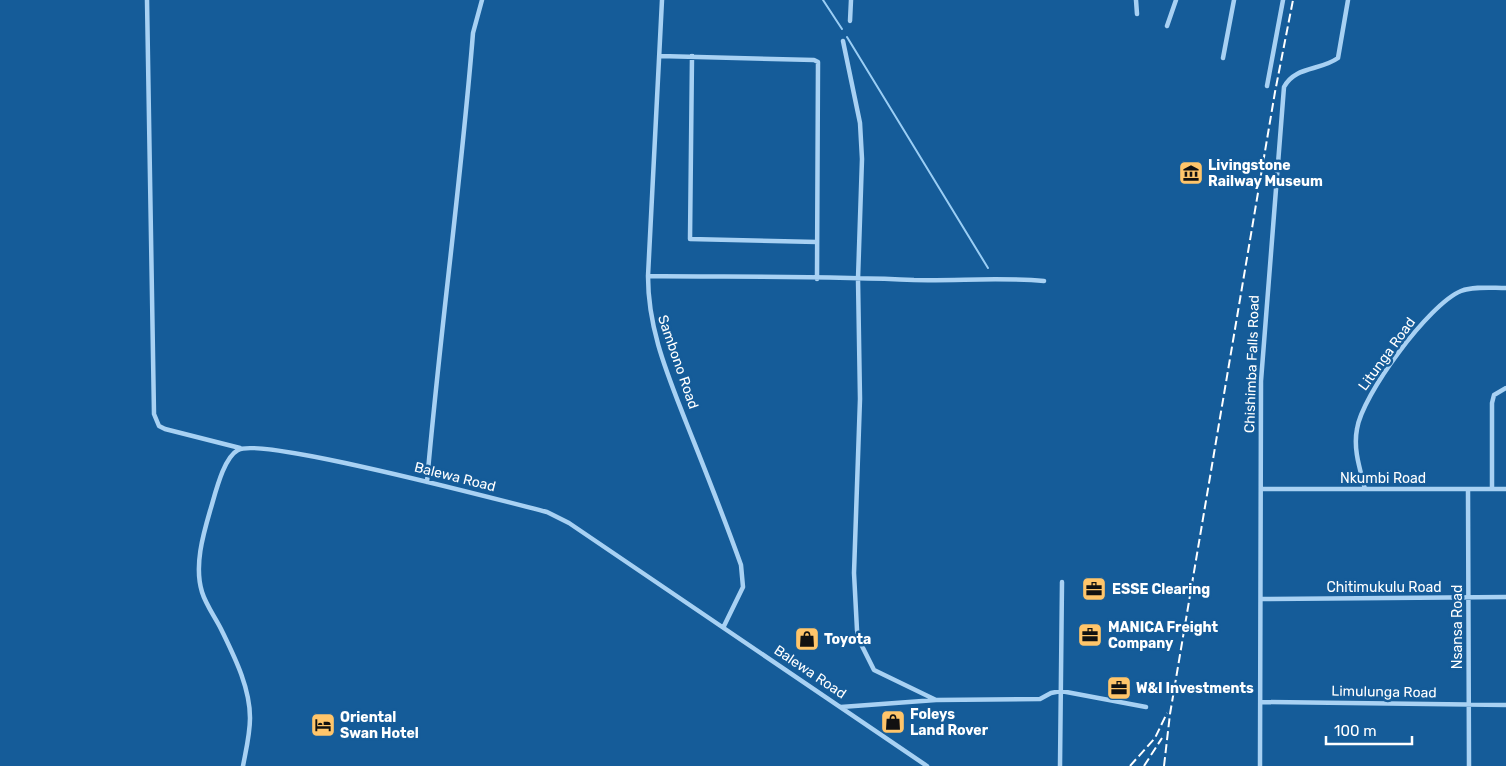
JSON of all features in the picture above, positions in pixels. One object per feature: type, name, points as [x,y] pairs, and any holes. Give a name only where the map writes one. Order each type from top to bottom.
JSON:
[{"type":"street","name":"Balewa Road","points":[[146,0],[154,414],[159,426],[240,448],[258,448],[296,453],[426,482],[547,512],[569,523],[724,626],[928,766]]},
{"type":"street","points":[[426,482],[437,361],[451,252],[473,32],[482,0]]},
{"type":"street","name":"Sambono Road","points":[[662,0],[648,276],[649,311],[656,342],[741,565],[743,587],[724,626]]},
{"type":"street","points":[[850,21],[851,0]]},
{"type":"street","points":[[1136,0],[1137,14]]},
{"type":"street","points":[[1167,26],[1176,0]]},
{"type":"street","points":[[1223,58],[1234,0]]},
{"type":"street","points":[[1267,86],[1283,0]]},
{"type":"street","name":"Chishimba Falls Road","points":[[1260,766],[1261,381],[1284,87],[1295,74],[1332,62],[1338,58],[1348,0]]},
{"type":"street","points":[[844,41],[861,135],[862,201],[858,279],[860,399],[854,573],[856,630],[874,670],[936,700]]},
{"type":"street","points":[[660,56],[814,60],[818,62],[817,279]]},
{"type":"street","points":[[692,56],[690,239],[817,242]]},
{"type":"street","points":[[648,276],[817,279],[1010,278],[1044,281]]},
{"type":"street","name":"Litunga Road","points":[[1365,489],[1356,448],[1357,428],[1372,390],[1428,317],[1440,305],[1460,291],[1471,288],[1506,288]]},
{"type":"street","points":[[1492,488],[1492,403],[1494,395],[1506,388]]},
{"type":"street","points":[[240,448],[233,453],[222,475],[209,516],[198,575],[202,593],[244,681],[249,701],[250,718],[243,766]]},
{"type":"street","name":"Nkumbi Road","points":[[1261,489],[1506,488]]},
{"type":"street","name":"Nsansa Road","points":[[1468,489],[1469,766]]},
{"type":"street","points":[[1060,766],[1062,582]]},
{"type":"street","name":"Chitimukulu Road","points":[[1261,599],[1506,597]]},
{"type":"street","points":[[842,707],[936,700],[1040,699],[1051,693],[1062,691],[1146,707]]},
{"type":"street","name":"Limulunga Road","points":[[1261,702],[1506,705]]},
{"type":"waterway","points":[[823,0],[842,29]]},
{"type":"waterway","points":[[847,37],[988,268]]},
{"type":"railway","points":[[1164,766],[1170,714],[1275,92],[1293,0]]},
{"type":"railway","points":[[1130,766],[1155,738],[1167,713]]},
{"type":"railway","points":[[1144,766],[1162,738]]},
{"type":"place","name":"Livingstone Railway Museum","points":[[1191,173]]},
{"type":"place","name":"ESSE Clearing","points":[[1094,589]]},
{"type":"place","name":"MANICA Freight Company","points":[[1090,635]]},
{"type":"place","name":"Toyota","points":[[807,639]]},
{"type":"place","name":"W&I Investments","points":[[1119,688]]},
{"type":"place","name":"Foleys Land Rover","points":[[893,722]]},
{"type":"place","name":"Oriental Swan Hotel","points":[[323,725]]}]
